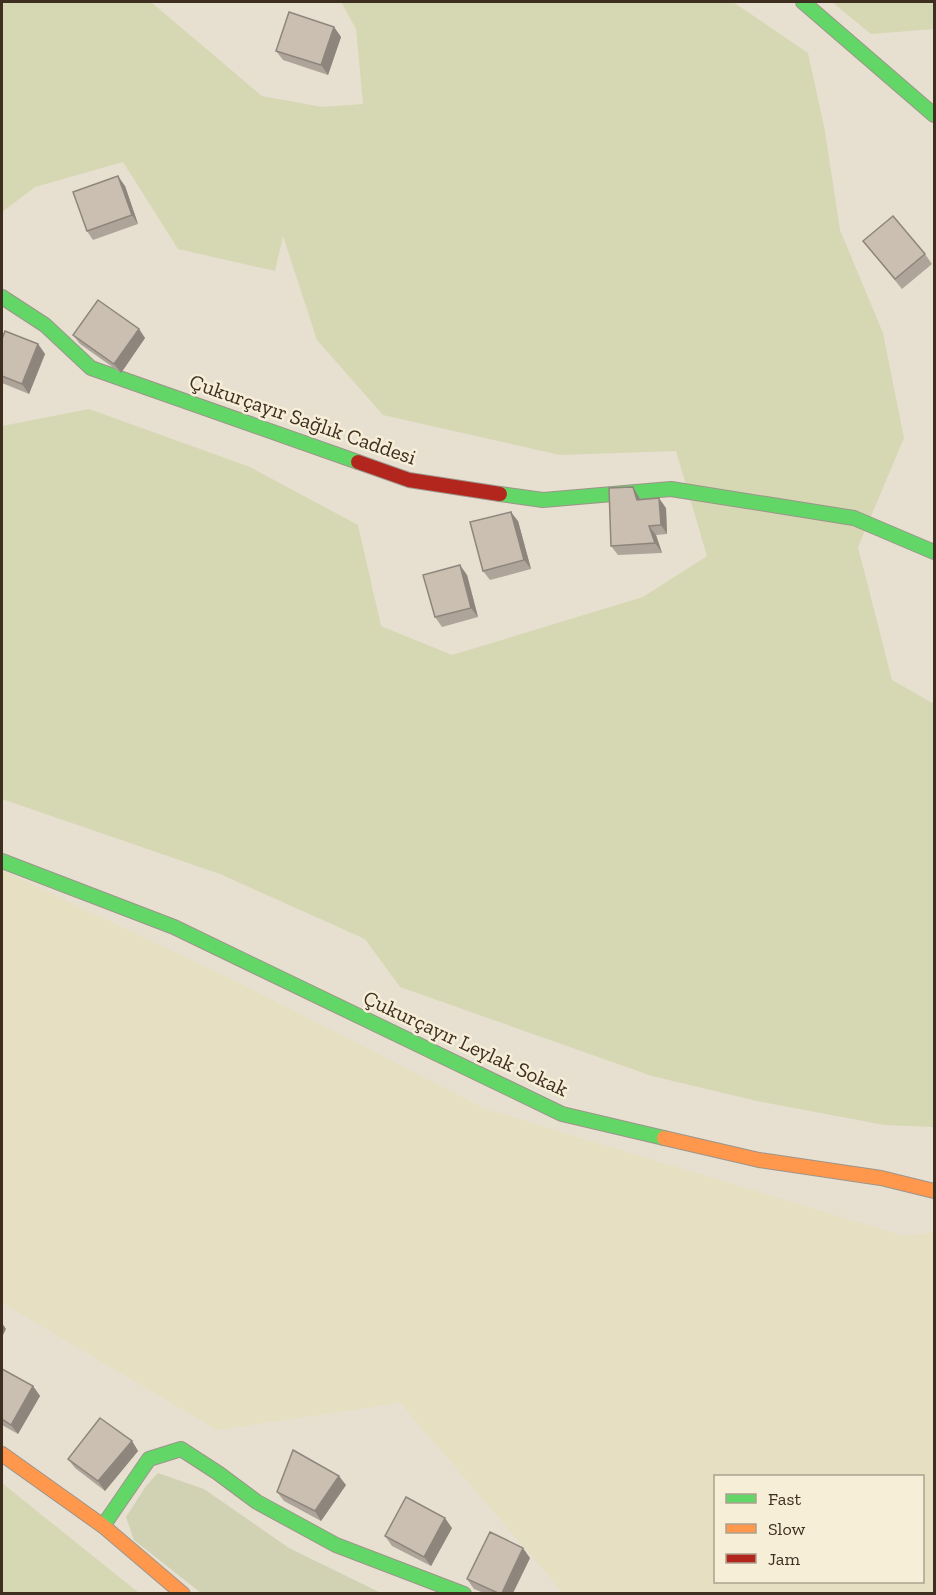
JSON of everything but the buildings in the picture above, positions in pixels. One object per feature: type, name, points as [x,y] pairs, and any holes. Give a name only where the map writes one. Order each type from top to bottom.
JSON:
[{"type":"street","points":[[803,2],[934,115]]},
{"type":"street","name":"Çukurçayır Sağlık Caddesi","points":[[2,297],[45,325],[91,368],[410,480],[543,500],[671,489],[854,518],[934,552]]},
{"type":"street","name":"Çukurçayır Leylak Sokak","points":[[2,861],[174,927],[562,1114],[759,1160],[881,1178],[934,1191]]},
{"type":"street","points":[[104,1526],[149,1459],[181,1449],[257,1502],[336,1545],[464,1593]]},
{"type":"street","points":[[2,1454],[104,1526],[183,1593]]},
{"type":"shaded area","points":[[2,870],[240,983],[486,1109],[904,1236],[934,1232],[934,1593],[561,1593],[400,1403],[217,1430],[2,1303]]},
{"type":"green space","points":[[2,2],[151,2],[262,96],[322,107],[363,104],[356,29],[341,2],[733,2],[808,53],[825,131],[840,230],[883,333],[904,438],[858,547],[892,680],[934,704],[934,1127],[884,1125],[757,1101],[652,1076],[400,987],[365,939],[220,874],[2,799],[2,426],[89,409],[250,467],[358,525],[381,626],[452,655],[643,597],[707,556],[676,451],[560,455],[383,415],[317,340],[283,236],[275,271],[178,249],[123,162],[35,187],[2,212]]},
{"type":"green space","points":[[832,2],[934,2],[934,29],[871,34]]},
{"type":"green space","points":[[158,1473],[204,1489],[289,1548],[381,1593],[201,1593],[134,1540],[126,1517],[146,1486]]},
{"type":"green space","points":[[2,1483],[139,1593],[2,1593]]},
{"type":"traffic: fast","points":[[803,2],[934,115]]},
{"type":"traffic: fast","points":[[2,297],[45,325],[91,368],[358,462]]},
{"type":"traffic: fast","points":[[500,494],[543,500],[671,489],[854,518],[934,552]]},
{"type":"traffic: fast","points":[[2,861],[174,927],[562,1114],[664,1138]]},
{"type":"traffic: fast","points":[[103,1526],[149,1459],[181,1449],[257,1502],[336,1545],[464,1594]]},
{"type":"traffic: slow","points":[[664,1138],[759,1160],[881,1178],[934,1191]]},
{"type":"traffic: slow","points":[[2,1454],[103,1526],[183,1594]]},
{"type":"traffic: jam","points":[[358,462],[409,480],[500,494]]}]
